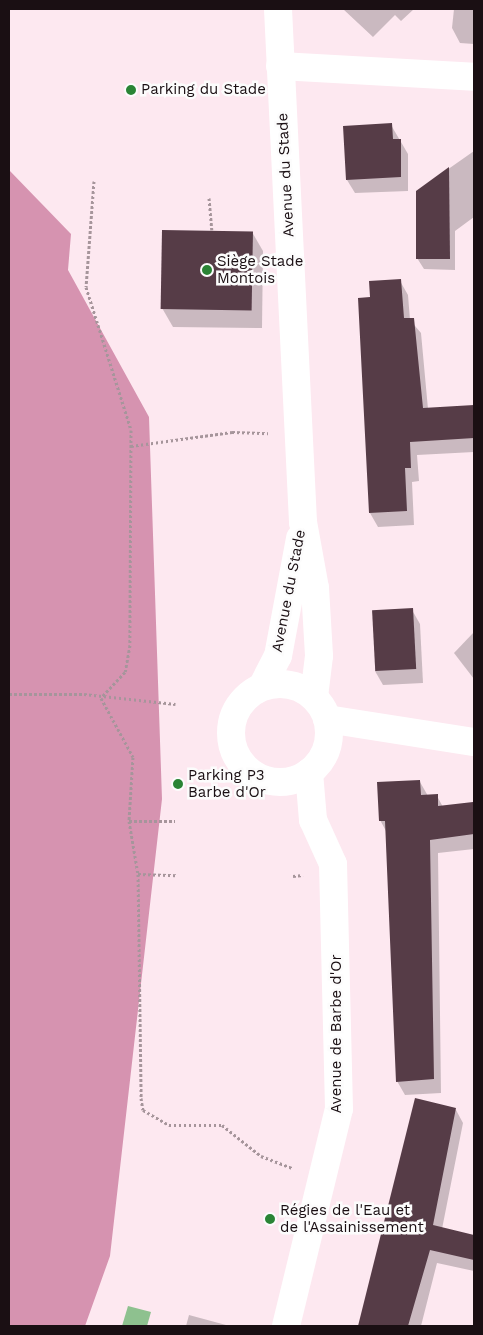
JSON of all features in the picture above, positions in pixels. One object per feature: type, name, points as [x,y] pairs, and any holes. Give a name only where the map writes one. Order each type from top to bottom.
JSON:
[{"type":"street","name":"Avenue du Stade","points":[[278,9],[303,522],[315,588],[320,708]]},
{"type":"street","points":[[280,66],[474,77]]},
{"type":"street","name":"Avenue du Stade","points":[[262,687],[278,656],[303,522]]},
{"type":"street","points":[[320,708],[326,750],[309,772],[290,782],[274,782],[246,770],[236,757],[231,722],[247,696],[262,687],[289,685],[320,708],[474,742]]},
{"type":"street","name":"Avenue de Barbe d'Or","points":[[286,1326],[340,1109],[333,864],[313,820],[309,772]]},
{"type":"path","points":[[94,181],[86,287],[131,430],[130,645],[125,672],[101,698]]},
{"type":"path","points":[[209,198],[212,230]]},
{"type":"path","points":[[130,446],[232,432],[298,434]]},
{"type":"path","points":[[9,694],[84,694],[101,698],[175,704]]},
{"type":"path","points":[[101,698],[133,757],[129,821],[138,874],[143,1110],[169,1125],[222,1125],[261,1156],[298,1170]]},
{"type":"path","points":[[129,821],[176,821]]},
{"type":"path","points":[[138,874],[176,875]]},
{"type":"shaded area","points":[[9,170],[71,234],[68,270],[149,417],[162,799],[110,1256],[85,1326],[9,1326]]},
{"type":"shaded area","points":[[128,1306],[151,1312],[147,1326],[122,1326]]},
{"type":"building","points":[[392,123],[393,139],[401,139],[401,177],[346,180],[343,126]]},
{"type":"building","points":[[449,167],[450,259],[416,259],[416,191]]},
{"type":"building","name":"Siège Stade Montois","points":[[162,230],[253,232],[252,311],[161,309]]},
{"type":"building","points":[[401,279],[404,318],[414,318],[423,408],[474,405],[474,438],[410,442],[411,468],[405,468],[407,511],[369,513],[358,298],[370,297],[369,281]]},
{"type":"building","points":[[413,608],[416,669],[375,671],[372,610]]},
{"type":"building","points":[[420,780],[421,795],[438,794],[438,806],[473,802],[474,834],[430,840],[434,1079],[396,1082],[385,821],[379,821],[377,782]]},
{"type":"building","points":[[415,1098],[456,1108],[433,1225],[474,1235],[474,1260],[430,1250],[408,1326],[358,1326]]},
{"type":"place","name":"Parking du Stade","points":[[131,90]]},
{"type":"place","name":"Siège Stade Montois","points":[[207,270]]},
{"type":"place","name":"Parking P3 Barbe d'Or","points":[[178,784]]},
{"type":"place","name":"Régies de l'Eau et de l'Assainissement","points":[[270,1219]]}]
